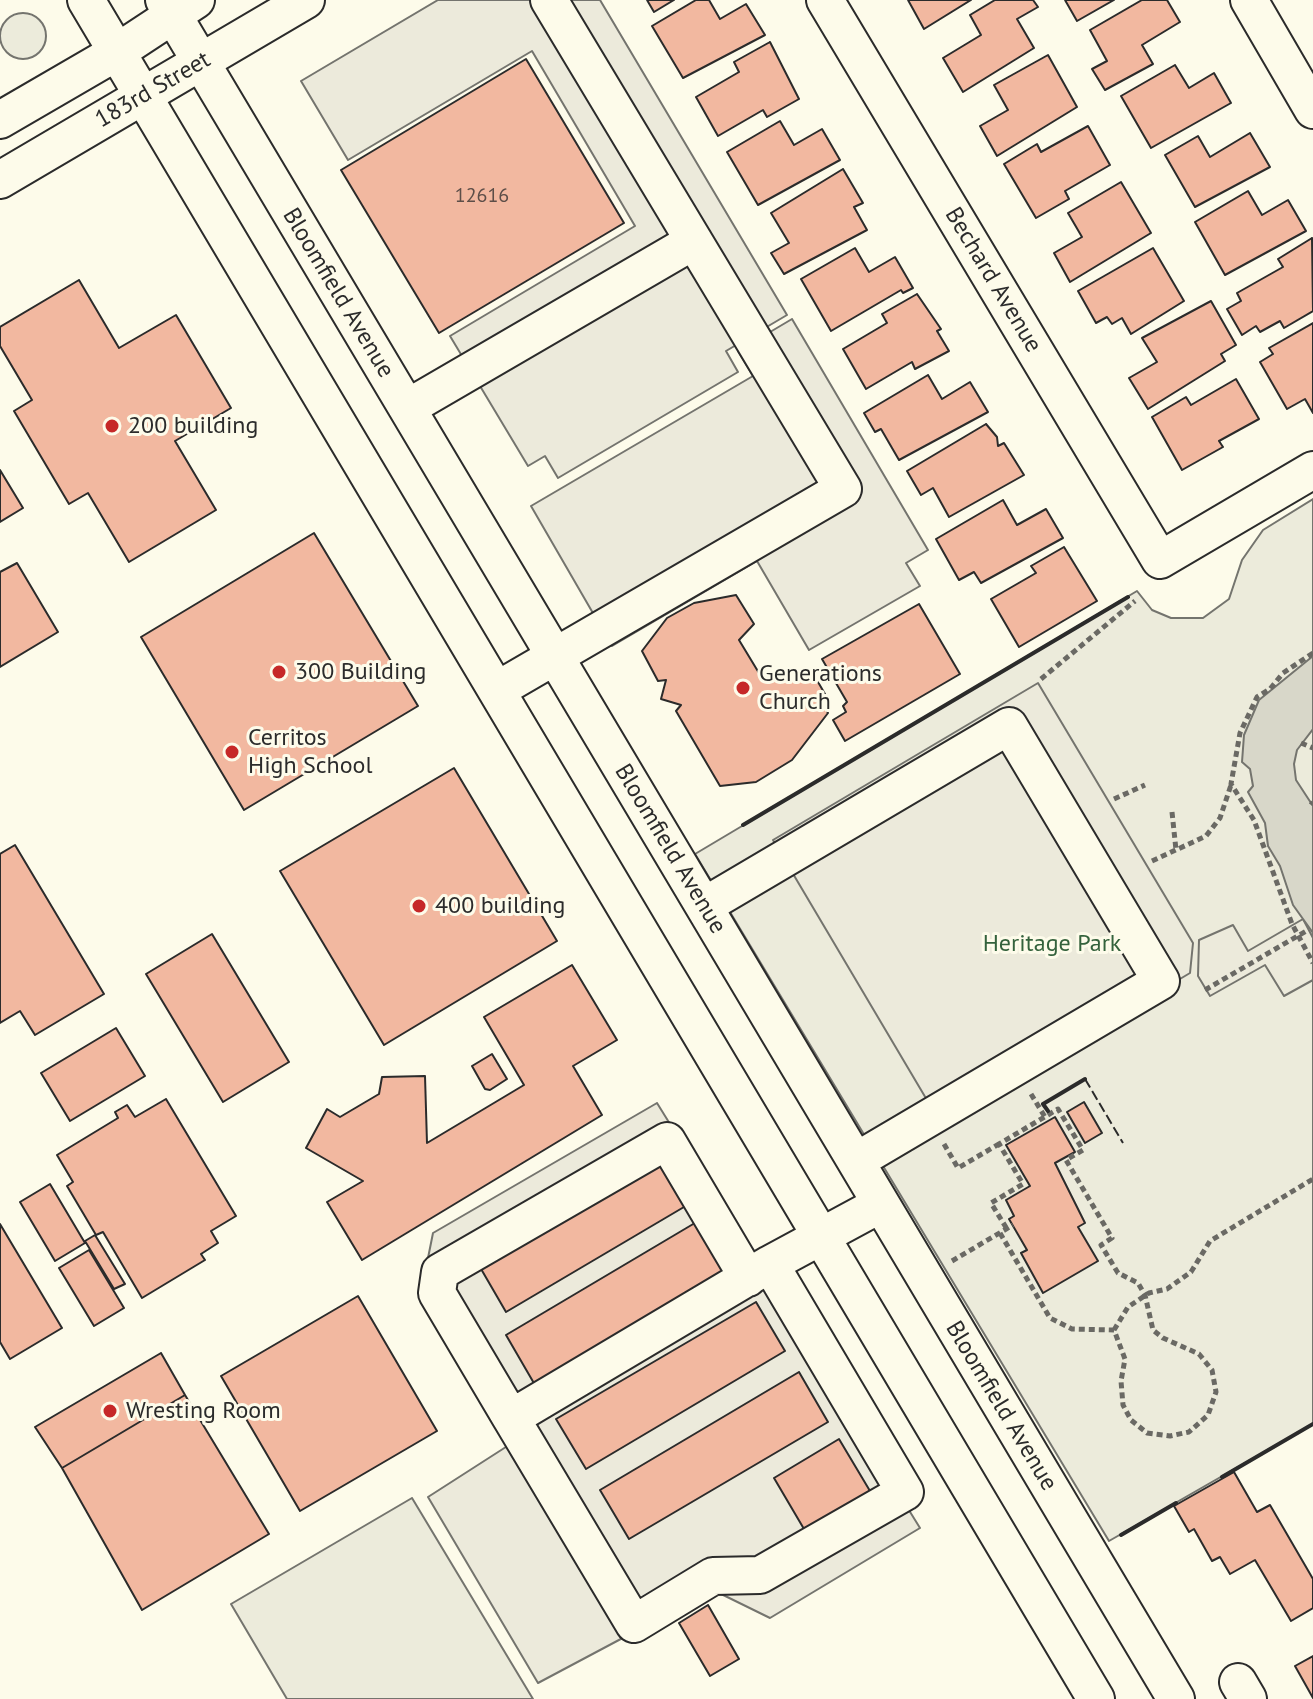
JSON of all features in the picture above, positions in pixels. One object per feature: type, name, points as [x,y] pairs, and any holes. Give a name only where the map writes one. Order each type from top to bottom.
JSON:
[{"type":"street","points":[[86,0],[1096,1699]]},
{"type":"street","name":"183rd Street","points":[[0,180],[306,0]]},
{"type":"street","points":[[497,690],[843,489],[549,0]]},
{"type":"street","name":"Bechard Avenue","points":[[825,0],[1160,560],[1313,470]]},
{"type":"street","points":[[1249,0],[1313,110]]},
{"type":"street","points":[[0,120],[117,52],[178,5]]},
{"type":"street","name":"Bloomfield Avenue","points":[[178,5],[201,62],[1176,1699]]},
{"type":"street","points":[[407,408],[694,241]]},
{"type":"street","points":[[704,906],[1009,726],[1017,739],[1161,981],[856,1161]]},
{"type":"street","points":[[905,1492],[759,1271],[667,1141],[440,1272],[437,1293],[634,1624],[713,1576],[760,1575],[905,1492],[958,1466]]},
{"type":"street","points":[[511,1418],[759,1271],[881,1204]]},
{"type":"path","points":[[1041,679],[1135,601]]},
{"type":"path","points":[[1152,861],[1206,836],[1215,827],[1231,784],[1240,733],[1257,697],[1283,673],[1313,653]]},
{"type":"path","points":[[1301,743],[1313,748]]},
{"type":"path","points":[[1231,784],[1254,820],[1298,935],[1313,963]]},
{"type":"path","points":[[1114,799],[1145,785]]},
{"type":"path","points":[[1172,812],[1176,850]]},
{"type":"path","points":[[1205,990],[1308,930]]},
{"type":"path","points":[[1030,1093],[1045,1117]]},
{"type":"path","points":[[944,1144],[958,1168],[1058,1109],[1083,1150],[1056,1166]]},
{"type":"path","points":[[951,1262],[1010,1227],[991,1203],[1025,1183],[999,1144]]},
{"type":"path","points":[[1066,1160],[1112,1238],[1101,1245],[1118,1273],[1138,1283],[1145,1295],[1153,1330],[1163,1338],[1199,1354],[1212,1370],[1216,1392],[1208,1415],[1189,1432],[1170,1436],[1147,1433],[1131,1420],[1123,1405],[1121,1381],[1125,1359],[1114,1330]]},
{"type":"path","points":[[1114,1330],[1128,1307],[1145,1295],[1167,1289],[1191,1272],[1210,1241],[1313,1179]]},
{"type":"path","points":[[1000,1233],[1050,1318],[1072,1329],[1114,1330]]},
{"type":"green space","points":[[23,13],[39,20],[46,36],[39,52],[23,59],[7,52],[0,36],[7,20]]},
{"type":"green space","name":"Heritage Park","points":[[1313,499],[1313,1424],[1109,1541],[695,854],[1137,591],[1152,610],[1171,618],[1203,618],[1229,599],[1242,560],[1263,530]]},
{"type":"green space","points":[[412,1498],[533,1699],[287,1699],[231,1604]]},
{"type":"shaded area","points":[[438,0],[600,0],[787,315],[726,351],[738,372],[558,478],[545,456],[528,466],[450,336],[635,226],[532,51],[348,160],[301,81]]},
{"type":"shaded area","points":[[792,319],[928,550],[906,563],[920,586],[809,650],[757,561],[612,646],[531,506],[753,376],[738,351]]},
{"type":"shaded area","points":[[1313,656],[1313,729],[1297,750],[1294,764],[1296,780],[1313,806],[1313,933],[1293,905],[1280,866],[1268,846],[1265,823],[1248,792],[1253,786],[1250,769],[1242,762],[1244,735],[1259,700]]},
{"type":"shaded area","points":[[1038,683],[1193,943],[1190,973],[940,1122],[773,840]]},
{"type":"shaded area","points":[[1303,919],[1313,938],[1313,980],[1284,996],[1265,965],[1210,996],[1198,976],[1199,940],[1233,925],[1248,951]]},
{"type":"shaded area","points":[[657,1103],[920,1528],[770,1618],[713,1590],[538,1683],[428,1497],[509,1445],[420,1298],[433,1233]]},
{"type":"building","points":[[647,0],[674,0],[654,12]]},
{"type":"building","points":[[696,0],[709,0],[720,19],[746,4],[765,35],[683,78],[652,26]]},
{"type":"building","points":[[908,0],[971,0],[924,29]]},
{"type":"building","points":[[995,0],[1033,0],[1038,7],[1017,19],[1034,48],[963,92],[943,58],[981,35],[970,15]]},
{"type":"building","points":[[1065,0],[1114,0],[1077,21]]},
{"type":"building","points":[[1142,0],[1167,0],[1180,22],[1142,45],[1153,64],[1105,90],[1092,69],[1107,61],[1090,30]]},
{"type":"building","points":[[770,42],[799,99],[767,117],[763,110],[718,136],[696,97],[739,72],[734,62]]},
{"type":"building","points":[[1048,55],[1077,107],[997,156],[980,126],[1008,110],[994,85]]},
{"type":"building","points":[[526,59],[624,223],[439,333],[341,170]]},
{"type":"building","points":[[1175,65],[1189,88],[1214,73],[1231,103],[1151,148],[1121,96]]},
{"type":"building","points":[[780,121],[794,145],[822,129],[840,160],[758,205],[727,152]]},
{"type":"building","points":[[1088,126],[1110,165],[1065,191],[1069,199],[1036,218],[1004,164],[1037,144],[1041,152]]},
{"type":"building","points":[[1250,133],[1270,167],[1195,207],[1165,155],[1198,136],[1210,157]]},
{"type":"building","points":[[843,169],[863,203],[854,207],[867,230],[784,274],[771,253],[789,243],[771,213]]},
{"type":"building","points":[[1121,182],[1151,233],[1070,282],[1054,253],[1082,237],[1068,213]]},
{"type":"building","points":[[1248,191],[1262,215],[1288,200],[1306,231],[1225,275],[1195,222]]},
{"type":"building","points":[[1312,238],[1313,311],[1284,328],[1280,321],[1260,332],[1256,326],[1242,335],[1227,309],[1241,301],[1237,293],[1283,267],[1278,259]]},
{"type":"building","points":[[855,248],[869,272],[895,257],[913,288],[903,293],[901,290],[831,331],[801,279]]},
{"type":"building","points":[[1153,248],[1184,301],[1131,334],[1122,318],[1112,324],[1107,317],[1096,323],[1078,291]]},
{"type":"building","name":"200 building","points":[[79,280],[119,348],[176,315],[231,408],[175,441],[216,510],[129,562],[88,493],[69,504],[14,411],[32,400],[0,346],[0,327]]},
{"type":"building","points":[[917,294],[941,329],[937,331],[949,351],[915,369],[912,362],[866,389],[843,349],[887,323],[882,314]]},
{"type":"building","points":[[1211,301],[1236,345],[1221,354],[1225,361],[1148,409],[1129,378],[1157,362],[1142,338]]},
{"type":"building","points":[[1313,323],[1313,413],[1305,399],[1287,409],[1260,362],[1273,354],[1269,348]]},
{"type":"building","points":[[928,375],[942,399],[970,382],[988,412],[899,460],[881,429],[875,432],[864,413]]},
{"type":"building","points":[[1236,379],[1259,419],[1219,441],[1223,447],[1182,470],[1152,417],[1186,397],[1191,405]]},
{"type":"building","points":[[986,424],[997,437],[998,446],[1004,443],[1024,475],[949,517],[933,488],[921,495],[907,471]]},
{"type":"building","points":[[0,470],[23,508],[0,522]]},
{"type":"building","points":[[1003,500],[1017,525],[1046,509],[1063,538],[981,583],[974,572],[959,580],[936,539]]},
{"type":"building","name":"300 Building","points":[[314,533],[418,706],[244,810],[141,637]]},
{"type":"building","points":[[1064,547],[1097,601],[1019,647],[991,599],[1036,573],[1031,566]]},
{"type":"building","points":[[17,563],[58,632],[0,667],[0,572]]},
{"type":"building","name":"Generations Church","points":[[736,595],[754,624],[739,640],[762,678],[811,670],[825,694],[821,699],[828,713],[792,760],[756,782],[720,786],[676,711],[681,705],[661,699],[666,680],[658,681],[642,651],[667,618],[694,603]]},
{"type":"building","points":[[919,604],[960,674],[845,741],[833,720],[846,712],[843,706],[847,702],[822,659]]},
{"type":"building","name":"400 building","points":[[454,768],[557,941],[384,1045],[280,871]]},
{"type":"building","points":[[15,845],[104,994],[35,1035],[20,1011],[0,1023],[0,854]]},
{"type":"building","points":[[212,934],[289,1062],[223,1102],[146,974]]},
{"type":"building","points":[[572,965],[617,1040],[573,1066],[602,1115],[362,1260],[327,1202],[363,1181],[306,1148],[327,1109],[340,1117],[379,1094],[382,1077],[425,1076],[427,1143],[524,1085],[484,1017]]},
{"type":"building","points":[[116,1028],[145,1076],[70,1121],[41,1073]]},
{"type":"building","points":[[492,1054],[507,1079],[490,1090],[485,1089],[472,1066]]},
{"type":"building","points":[[166,1099],[236,1216],[211,1231],[218,1243],[201,1254],[205,1260],[142,1298],[103,1232],[96,1235],[67,1186],[73,1182],[57,1155],[118,1118],[115,1112],[127,1105],[135,1117]]},
{"type":"building","points":[[1084,1102],[1102,1133],[1085,1143],[1067,1112]]},
{"type":"building","points":[[1055,1117],[1075,1152],[1055,1163],[1085,1223],[1078,1227],[1098,1261],[1043,1293],[1021,1253],[1027,1250],[1009,1219],[1014,1216],[1006,1200],[1030,1186],[1006,1145]]},
{"type":"building","points":[[676,1144],[706,1194],[506,1312],[477,1262]]},
{"type":"building","points":[[50,1184],[85,1243],[55,1261],[20,1202]]},
{"type":"building","points":[[705,1217],[734,1267],[535,1385],[506,1335]]},
{"type":"building","points":[[0,1224],[62,1328],[10,1359],[0,1342]]},
{"type":"building","points":[[95,1235],[125,1284],[114,1289],[85,1241]]},
{"type":"building","points":[[89,1250],[124,1308],[94,1326],[59,1268]]},
{"type":"building","points":[[358,1296],[437,1431],[300,1511],[221,1376]]},
{"type":"building","points":[[756,1302],[785,1351],[586,1469],[556,1419]]},
{"type":"building","name":"Wresting Room","points":[[161,1353],[185,1395],[62,1468],[35,1427]]},
{"type":"building","points":[[799,1372],[828,1422],[629,1539],[600,1490]]},
{"type":"building","points":[[185,1395],[269,1534],[142,1610],[62,1468]]},
{"type":"building","points":[[839,1439],[870,1491],[804,1529],[774,1478]]},
{"type":"building","points":[[1234,1472],[1257,1512],[1270,1505],[1313,1579],[1313,1608],[1291,1621],[1255,1560],[1230,1574],[1220,1557],[1212,1561],[1194,1529],[1189,1532],[1174,1506]]},
{"type":"building","points":[[708,1605],[739,1659],[710,1676],[679,1623]]},
{"type":"building","points":[[1313,1656],[1313,1698],[1295,1666]]},
{"type":"fence","points":[[1085,1079],[1123,1143]]},
{"type":"wall","points":[[743,825],[1128,597]]},
{"type":"wall","points":[[1048,1111],[1043,1104],[1085,1079]]},
{"type":"wall","points":[[1222,1477],[1313,1424]]},
{"type":"wall","points":[[1121,1535],[1176,1503]]},
{"type":"place","name":"200 building","points":[[112,426]]},
{"type":"place","name":"300 Building","points":[[279,672]]},
{"type":"place","name":"Generations Church","points":[[743,688]]},
{"type":"place","name":"Cerritos High School","points":[[232,752]]},
{"type":"place","name":"400 building","points":[[419,906]]},
{"type":"place","name":"Wresting Room","points":[[110,1411]]}]
